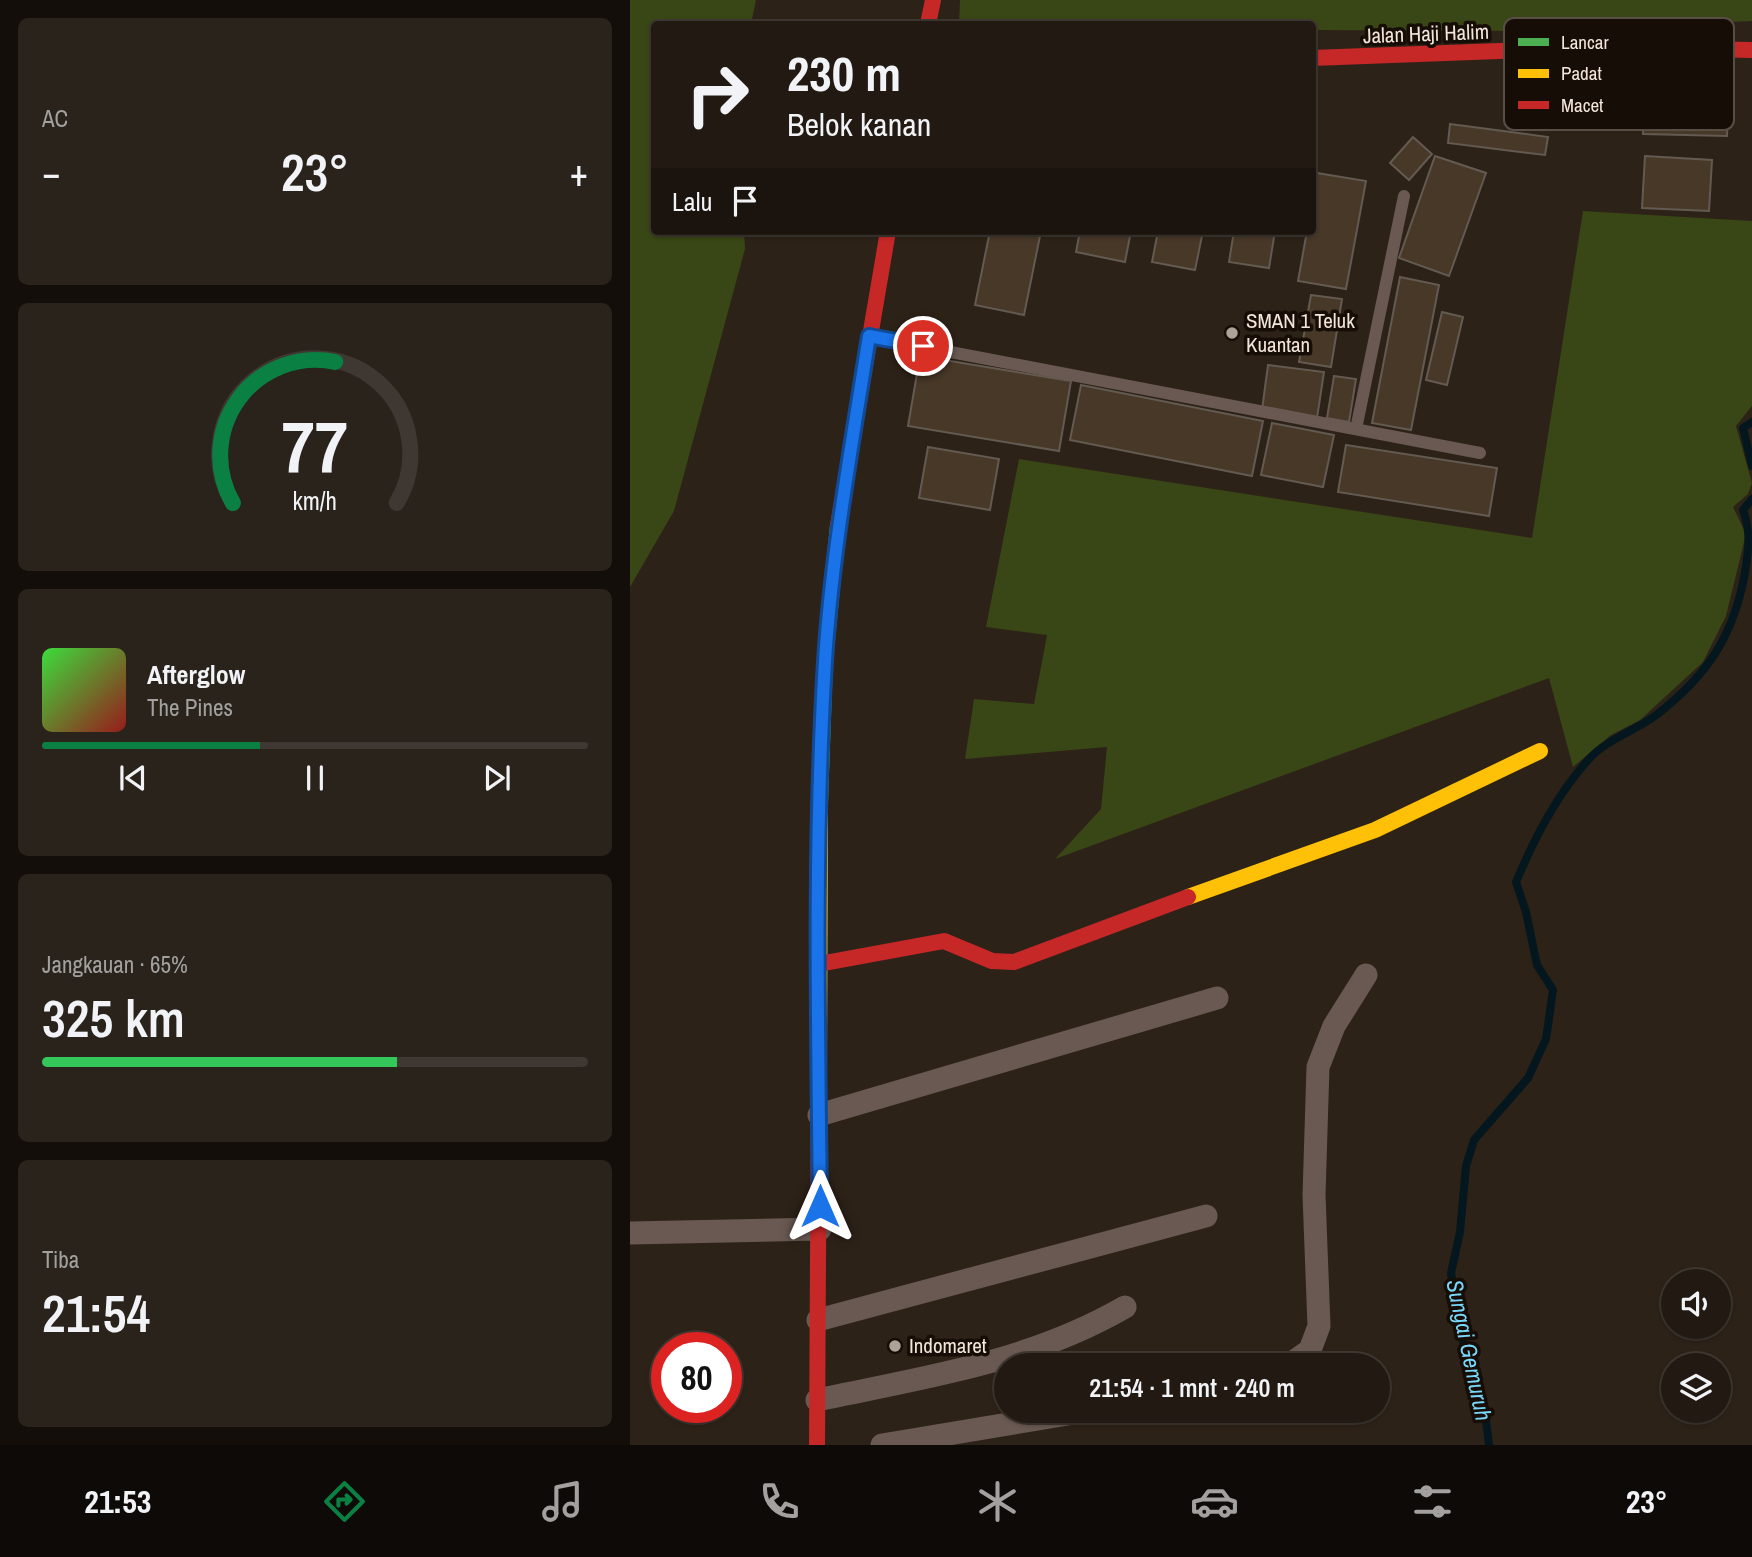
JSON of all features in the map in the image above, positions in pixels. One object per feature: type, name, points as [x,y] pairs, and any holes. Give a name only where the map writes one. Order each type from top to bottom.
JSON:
[{"type":"main road","points":[[929,21],[933,0]]},
{"type":"main road","name":"Jalan Haji Halim","points":[[1734,50],[1752,50]]},
{"type":"main road","name":"Jalan Haji Halim","points":[[1316,58],[1504,52]]},
{"type":"main road","points":[[817,1445],[820,800],[825,661],[837,531],[887,235]]},
{"type":"main road","points":[[819,964],[944,941],[962,944],[996,962],[1008,963],[1034,957],[1240,877],[1375,830],[1540,751]]},
{"type":"street","points":[[1306,1353],[1310,1350],[1320,1326],[1314,1195],[1318,1067],[1334,1026],[1366,975]]},
{"type":"street","points":[[819,1115],[1217,998]]},
{"type":"street","points":[[818,1320],[1206,1216]]},
{"type":"street","points":[[630,1233],[820,1230]]},
{"type":"street","points":[[817,1400],[988,1363],[1046,1346],[1088,1328],[1125,1307]]},
{"type":"street","points":[[882,1445],[1014,1423]]},
{"type":"lane","points":[[1356,429],[1405,196]]},
{"type":"lane","points":[[869,336],[1480,453]]},
{"type":"green space","points":[[630,0],[756,0],[752,21],[651,21],[651,235],[744,235],[745,249],[674,511],[630,587]]},
{"type":"green space","points":[[960,0],[1752,0],[1752,21],[1734,22],[1734,18],[1504,18],[1504,31],[1316,30],[1316,21],[959,21]]},
{"type":"green space","points":[[1583,211],[1752,221],[1752,406],[1736,426],[1752,483],[1748,494],[1733,507],[1746,534],[1726,616],[1703,662],[1640,720],[1611,735],[1573,767],[1549,678],[1055,859],[1101,809],[1107,747],[965,759],[974,699],[1034,704],[1047,635],[986,627],[1019,459],[1532,538]]},
{"type":"building","points":[[1450,124],[1548,137],[1545,155],[1448,143]]},
{"type":"building","points":[[1643,130],[1727,130],[1727,136],[1643,134]]},
{"type":"building","points":[[1413,137],[1432,154],[1409,180],[1390,163]]},
{"type":"building","points":[[1435,156],[1486,173],[1449,276],[1399,258]]},
{"type":"building","points":[[1645,156],[1712,160],[1709,211],[1642,208]]},
{"type":"building","points":[[1317,173],[1366,181],[1346,289],[1298,281],[1306,235],[1316,235]]},
{"type":"building","points":[[989,235],[1040,235],[1024,315],[975,305]]},
{"type":"building","points":[[1079,235],[1130,235],[1125,262],[1076,252]]},
{"type":"building","points":[[1157,235],[1202,235],[1195,270],[1152,262]]},
{"type":"building","points":[[1233,235],[1274,235],[1269,268],[1229,262]]},
{"type":"building","points":[[1400,277],[1439,285],[1411,430],[1372,423]]},
{"type":"building","points":[[1311,295],[1342,299],[1331,367],[1299,362]]},
{"type":"building","points":[[1442,312],[1463,317],[1447,385],[1426,380]]},
{"type":"building","points":[[920,356],[1071,381],[1059,451],[908,426]]},
{"type":"building","points":[[1268,365],[1324,372],[1317,418],[1262,410]]},
{"type":"building","points":[[1334,376],[1356,379],[1349,422],[1327,418]]},
{"type":"building","points":[[1081,385],[1263,421],[1252,476],[1070,440]]},
{"type":"building","points":[[1272,423],[1334,435],[1323,487],[1261,475]]},
{"type":"building","points":[[1346,445],[1497,468],[1489,516],[1338,492]]},
{"type":"building","points":[[928,447],[999,459],[990,510],[919,498]]},
{"type":"waterway","name":"Sungai Gemuruh","points":[[1752,422],[1743,428],[1752,466]]},
{"type":"waterway","name":"Sungai Gemuruh","points":[[1489,1445],[1485,1413],[1466,1358],[1451,1273],[1460,1232],[1466,1166],[1474,1140],[1528,1078],[1546,1039],[1553,990],[1537,965],[1526,912],[1516,882],[1547,818],[1589,759],[1604,746],[1655,716],[1673,701],[1689,686],[1715,653],[1734,616],[1740,595],[1748,540],[1743,510],[1752,499]]},
{"type":"traffic: fast","points":[[820,804],[825,661],[838,525]]},
{"type":"traffic: slow","points":[[1188,897],[1375,830],[1540,751]]},
{"type":"traffic: slow","points":[[819,1071],[820,804]]},
{"type":"traffic: jam","points":[[929,21],[933,0]]},
{"type":"traffic: jam","points":[[1734,50],[1752,50]]},
{"type":"traffic: jam","points":[[1316,58],[1504,51]]},
{"type":"traffic: jam","points":[[838,525],[887,235]]},
{"type":"traffic: jam","points":[[819,964],[944,941],[992,961],[1014,962],[1188,897]]},
{"type":"traffic: jam","points":[[817,1445],[819,1071]]},
{"type":"place","name":"SMAN 1 Teluk Kuantan","points":[[1232,333]]},
{"type":"place","name":"Indomaret","points":[[895,1346]]},
{"type":"route","points":[[820,1206],[820,800],[825,661],[837,531],[869,336],[923,346]]}]
